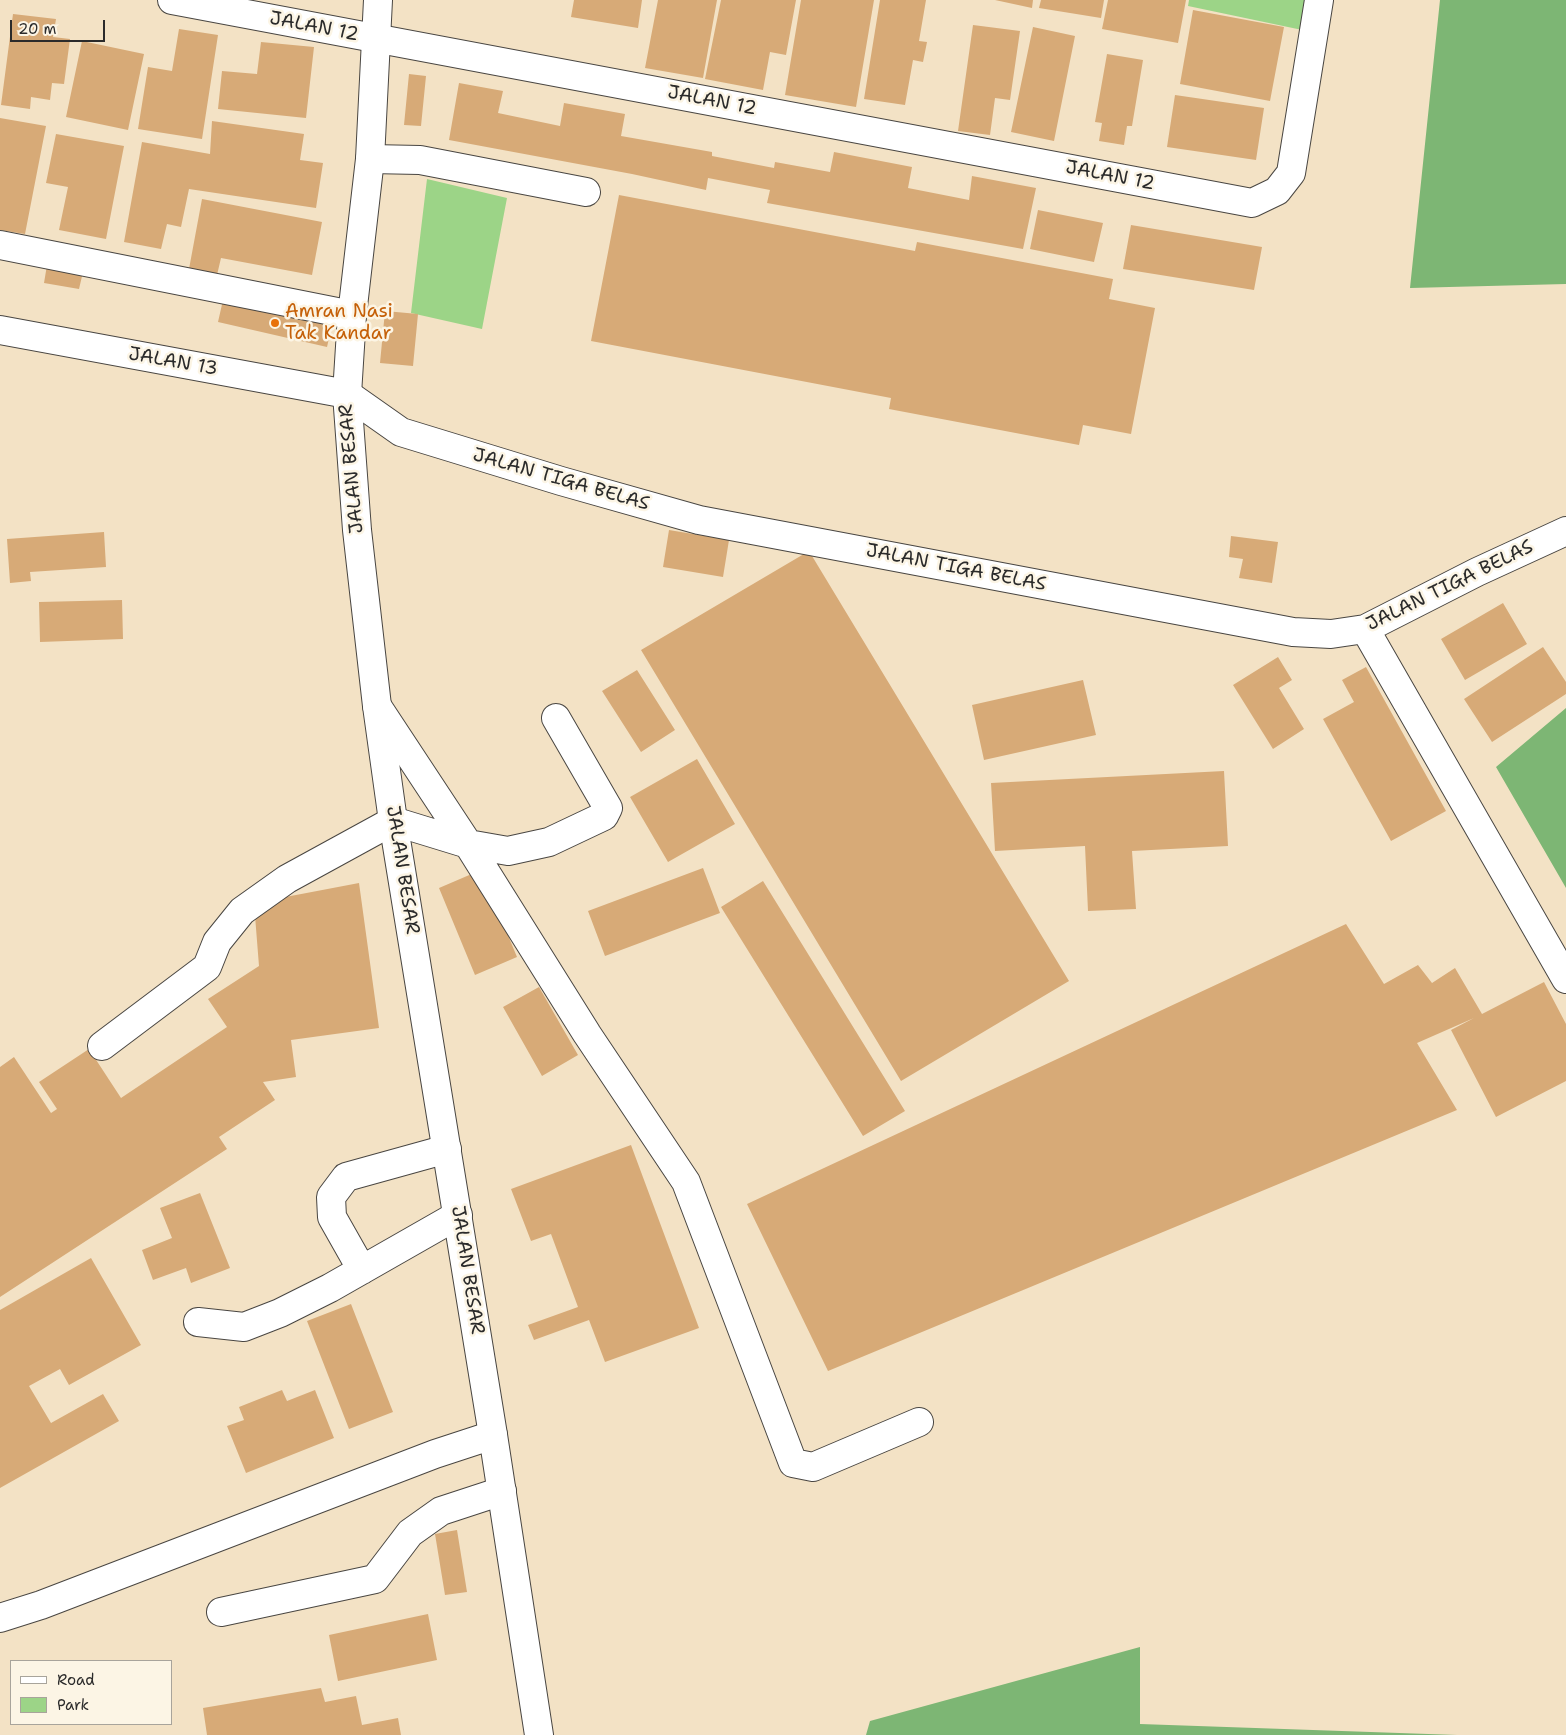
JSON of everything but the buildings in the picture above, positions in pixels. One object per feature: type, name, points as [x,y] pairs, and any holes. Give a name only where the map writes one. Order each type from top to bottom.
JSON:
[{"type":"street","name":"JALAN 12","points":[[172,0],[1252,203],[1277,190],[1291,173],[1319,0]]},
{"type":"street","name":"JALAN BESAR","points":[[378,0],[370,159],[352,315],[346,394],[357,530],[377,706],[394,821],[493,1434],[538,1735]]},
{"type":"street","points":[[370,159],[420,160],[586,192]]},
{"type":"street","points":[[0,245],[352,315]]},
{"type":"street","name":"JALAN 13","points":[[0,330],[346,394]]},
{"type":"street","name":"JALAN TIGA BELAS","points":[[346,394],[401,432],[561,481],[699,520],[1294,632],[1331,634],[1365,629],[1477,572],[1566,531]]},
{"type":"street","points":[[1365,629],[1566,979]]},
{"type":"street","points":[[377,706],[468,844],[587,1034],[686,1182],[793,1463],[813,1467],[920,1422]]},
{"type":"street","points":[[102,1046],[207,967],[217,942],[242,911],[287,879],[394,821],[468,844],[508,851],[549,842],[604,816],[608,808],[556,718]]},
{"type":"street","points":[[362,1270],[332,1217],[331,1197],[346,1177],[447,1149]]},
{"type":"street","points":[[198,1322],[244,1327],[280,1313],[330,1288],[458,1215]]},
{"type":"street","points":[[0,1618],[41,1605],[435,1454],[493,1434]]},
{"type":"street","points":[[221,1612],[375,1579],[410,1533],[441,1511],[502,1492]]},
{"type":"green space","points":[[1189,0],[1310,0],[1307,31],[1188,6]]},
{"type":"green space","points":[[1440,0],[1566,0],[1566,284],[1410,288]]},
{"type":"green space","points":[[427,179],[507,198],[482,329],[411,313]]},
{"type":"green space","points":[[1566,708],[1566,888],[1496,767]]},
{"type":"green space","points":[[1140,1647],[1140,1724],[1457,1735],[866,1735],[870,1721]]},
{"type":"place","name":"Amran Nasi Tak Kandar","points":[[275,323]]}]
